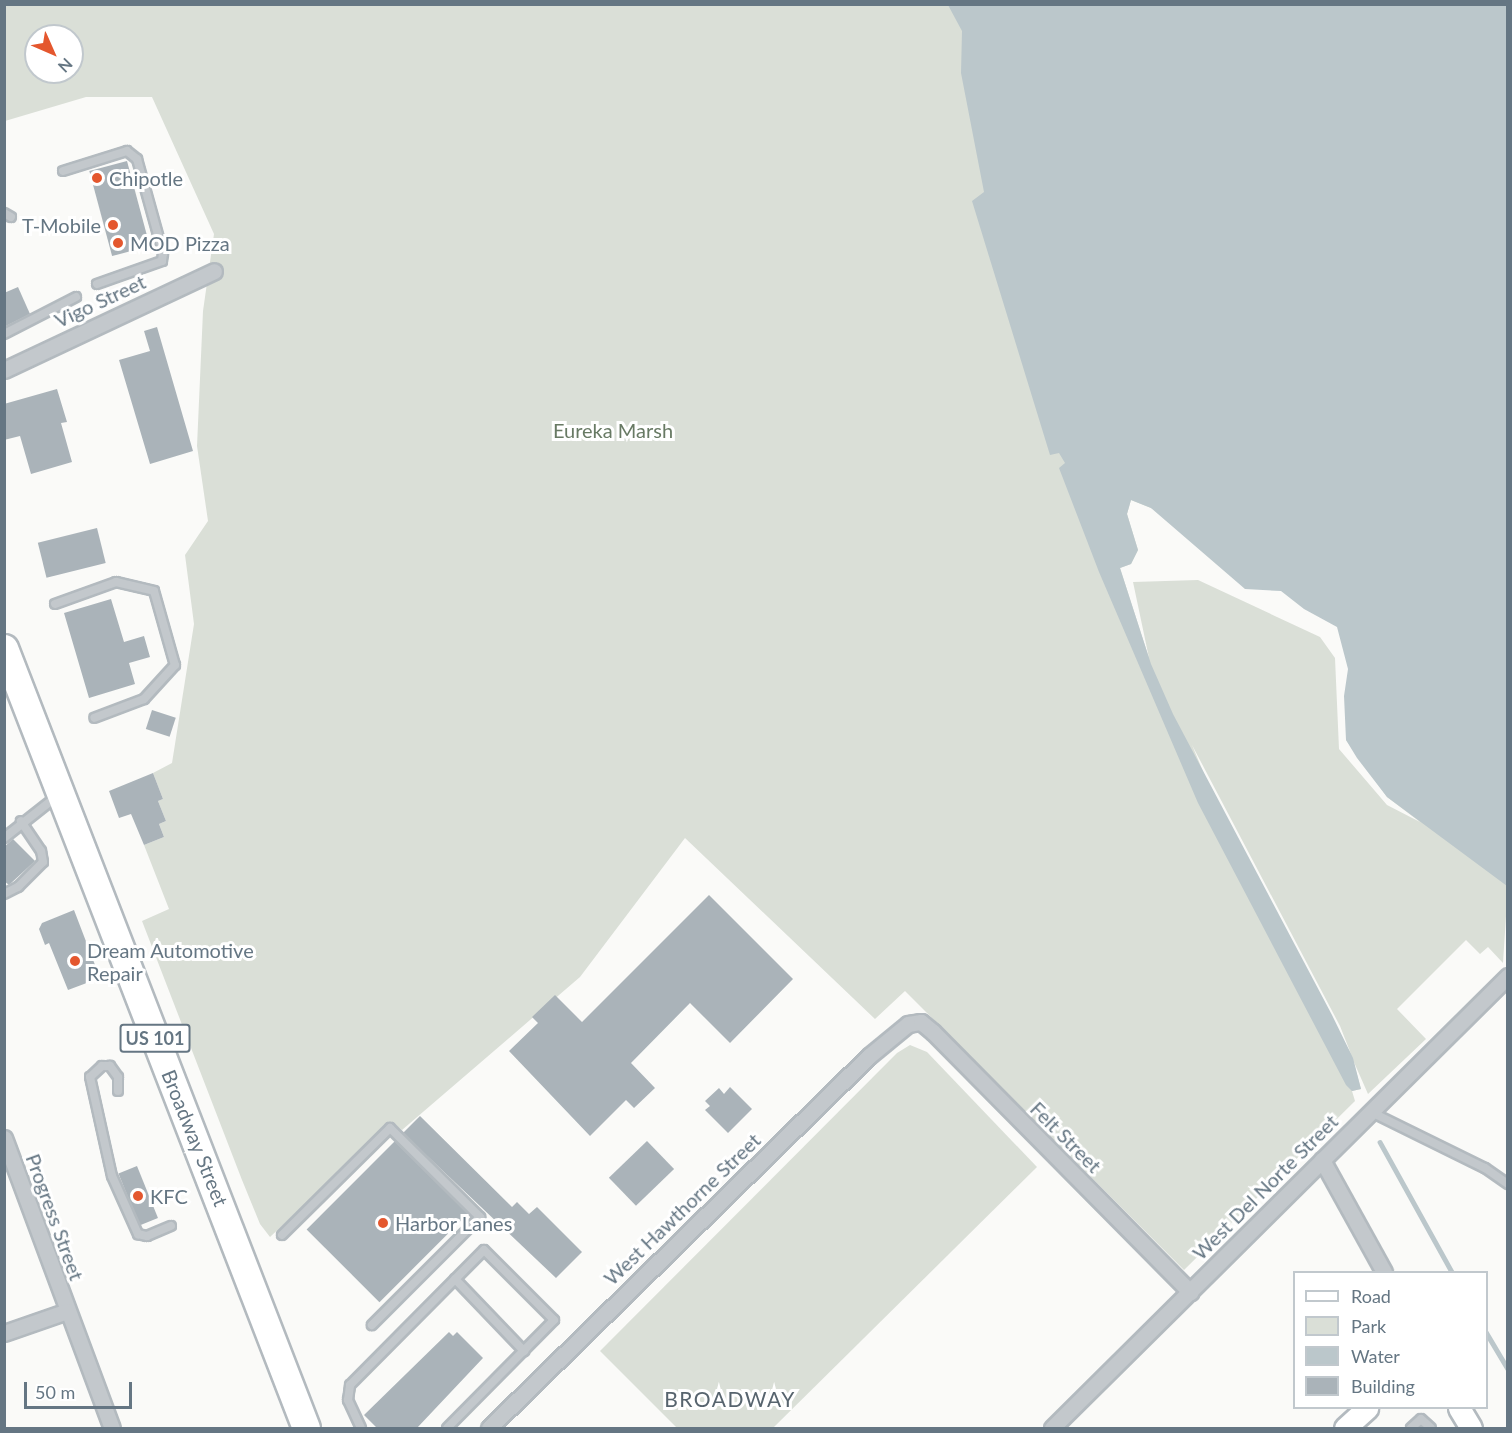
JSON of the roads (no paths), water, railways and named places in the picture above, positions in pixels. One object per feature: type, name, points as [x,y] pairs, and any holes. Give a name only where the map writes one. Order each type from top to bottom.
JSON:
[{"type":"highway","name":"Broadway Street","points":[[4,648],[306,1428]]},
{"type":"street","name":"Vigo Street","points":[[4,370],[214,271]]},
{"type":"street","name":"West Del Norte Street","points":[[1052,1428],[1508,976]]},
{"type":"street","name":"Felt Street","points":[[908,1024],[921,1022],[933,1032],[1190,1292]]},
{"type":"street","name":"West Hawthorne Street","points":[[489,1428],[888,1037],[908,1024]]},
{"type":"street","name":"Progress Street","points":[[4,1138],[112,1428]]},
{"type":"street","points":[[1322,1160],[1383,1271]]},
{"type":"street","name":"Progress Street","points":[[4,1333],[67,1311]]},
{"type":"street","points":[[1460,1409],[1471,1428]]},
{"type":"lane","points":[[63,171],[127,151],[137,159],[164,253],[162,261],[97,284]]},
{"type":"lane","points":[[4,334],[76,297]]},
{"type":"lane","points":[[55,604],[116,582],[154,591],[175,665],[144,699],[94,718]]},
{"type":"lane","points":[[4,838],[21,821],[59,795]]},
{"type":"lane","points":[[4,894],[18,887],[43,862],[41,851],[21,821]]},
{"type":"lane","points":[[118,1091],[118,1077],[110,1066],[102,1066],[90,1077],[112,1176],[138,1234],[147,1236],[171,1226]]},
{"type":"lane","points":[[1371,1112],[1485,1168],[1508,1184]]},
{"type":"lane","points":[[282,1235],[390,1128],[480,1217],[372,1325]]},
{"type":"lane","points":[[361,1428],[348,1400],[350,1385],[484,1250],[554,1320],[451,1427]]},
{"type":"lane","points":[[455,1279],[524,1351]]},
{"type":"lane","points":[[1411,1428],[1421,1419],[1431,1428]]},
{"type":"water","points":[[948,5],[1507,5],[1507,886],[1387,797],[1357,758],[1346,740],[1344,696],[1348,669],[1337,627],[1304,609],[1281,591],[1245,589],[1151,508],[1131,500],[1127,514],[1138,550],[1131,564],[1120,568],[1151,664],[1173,714],[1332,1015],[1353,1058],[1361,1089],[1352,1091],[1346,1085],[1198,803],[1099,572],[1059,468],[1065,463],[1059,453],[1050,455],[972,201],[984,192],[961,73],[962,31]]},
{"type":"waterway","points":[[1380,1142],[1451,1271]]},
{"type":"waterway","points":[[1488,1335],[1508,1369]]},
{"type":"place","name":"Chipotle","points":[[97,178]]},
{"type":"place","name":"T-Mobile","points":[[113,225]]},
{"type":"place","name":"MOD Pizza","points":[[118,243]]},
{"type":"place","name":"Dream Automotive Repair","points":[[75,961]]},
{"type":"place","name":"KFC","points":[[138,1196]]},
{"type":"place","name":"Harbor Lanes","points":[[383,1223]]},
{"type":"district","name":"BROADWAY","points":[[730,1399]]},
{"type":"park label","name":"Eureka Marsh","points":[[613,430]]}]
